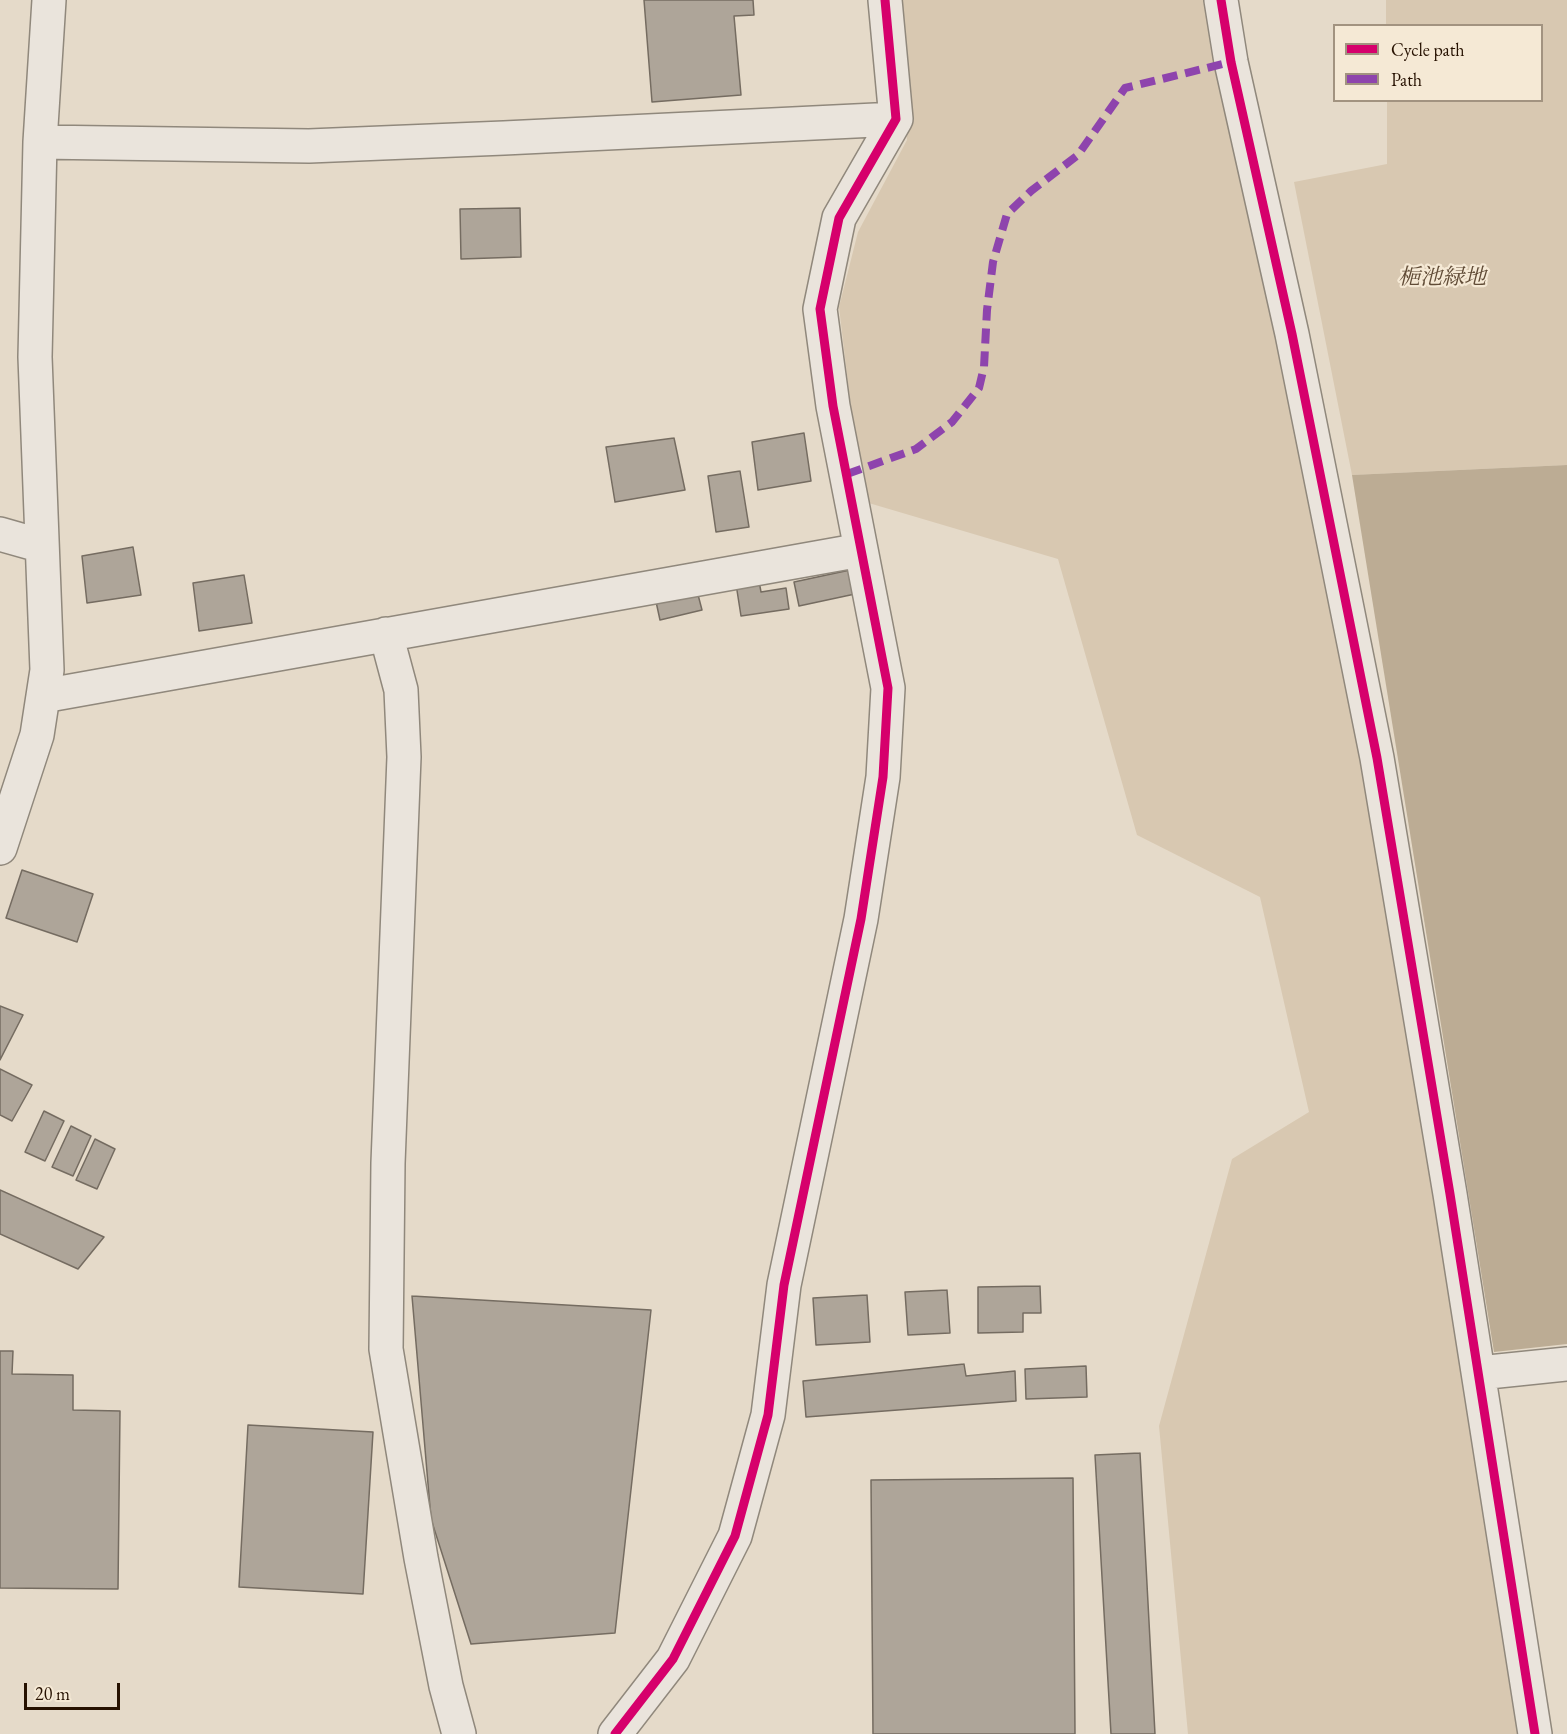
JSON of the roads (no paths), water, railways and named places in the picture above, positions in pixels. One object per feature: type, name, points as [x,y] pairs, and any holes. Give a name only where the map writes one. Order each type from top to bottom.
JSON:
[{"type":"street","points":[[0,848],[37,735],[47,670],[35,357],[40,142],[49,0]]},
{"type":"street","points":[[615,1734],[673,1659],[735,1536],[768,1415],[784,1285],[861,919],[884,777],[888,688],[833,406],[820,309],[839,218],[896,119],[885,0]]},
{"type":"street","points":[[1221,0],[1231,62],[1292,334],[1377,758],[1479,1373],[1535,1734]]},
{"type":"street","points":[[40,142],[309,146],[896,119]]},
{"type":"street","points":[[0,534],[42,546]]},
{"type":"street","points":[[43,696],[861,550]]},
{"type":"street","points":[[386,633],[401,690],[404,758],[388,1163],[386,1349],[421,1558],[446,1686],[459,1734]]},
{"type":"street","points":[[1479,1373],[1567,1364]]},
{"type":"park label","name":"梔池緑地","points":[[1442,278]]}]
